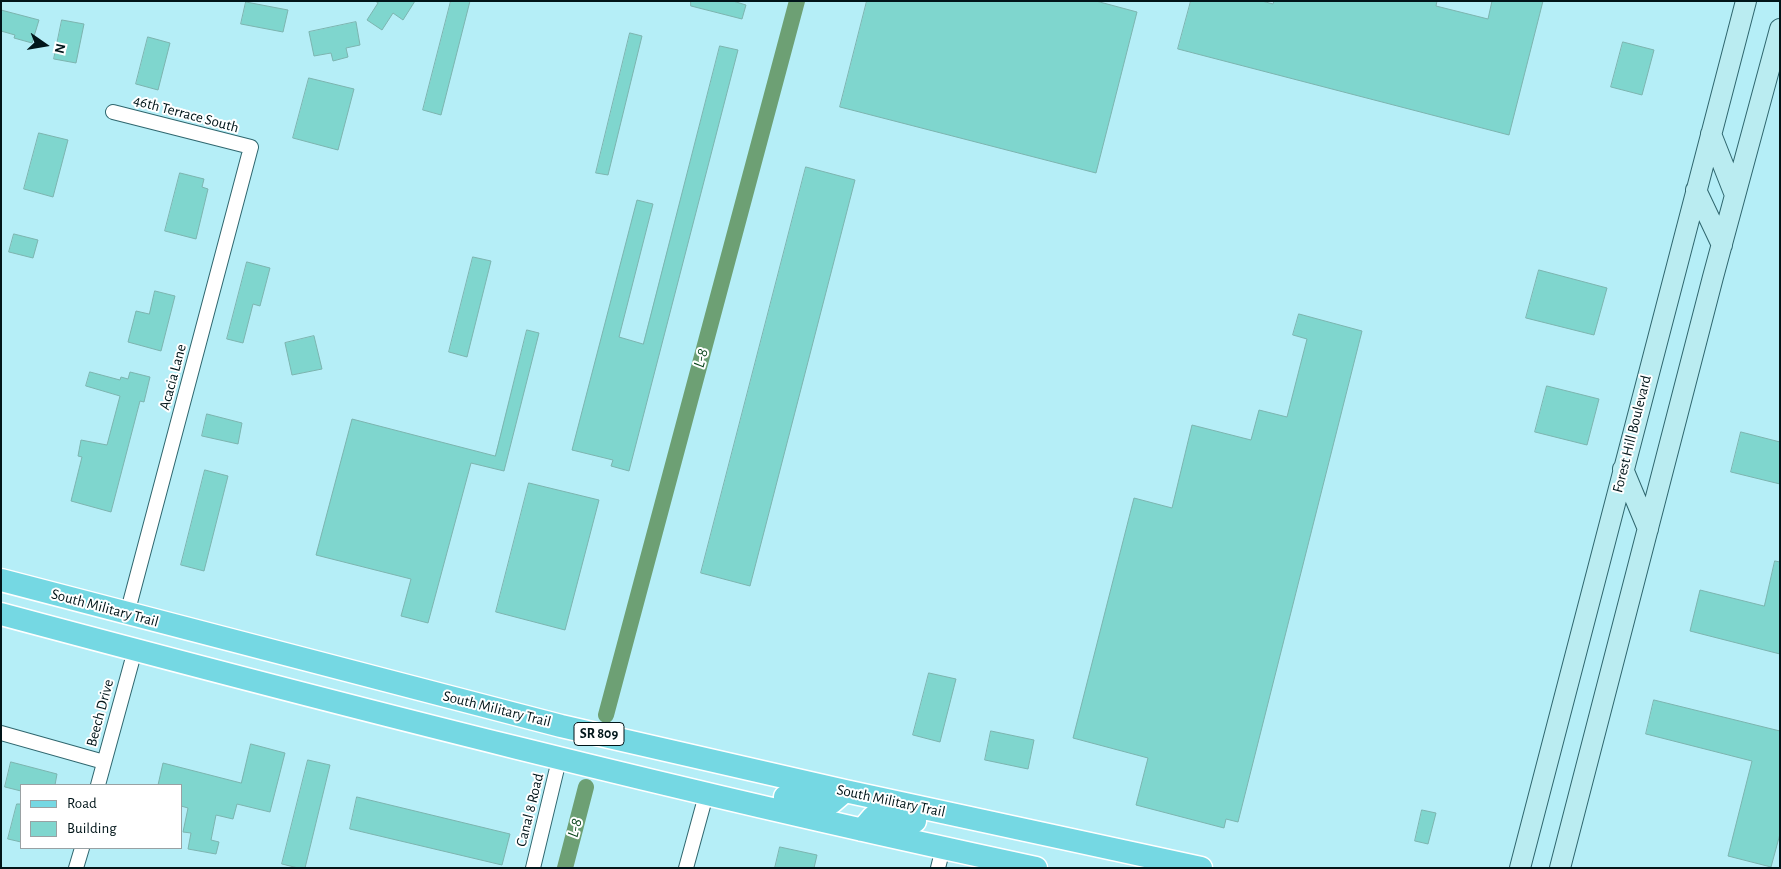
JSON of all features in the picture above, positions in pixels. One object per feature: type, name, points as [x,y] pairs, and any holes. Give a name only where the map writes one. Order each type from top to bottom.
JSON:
[{"type":"main road","name":"Forest Hill Boulevard","points":[[1520,868],[1746,1]]},
{"type":"main road","points":[[1560,868],[1780,28]]},
{"type":"main road","points":[[1710,134],[1735,195]]},
{"type":"main road","points":[[1696,190],[1722,245]]},
{"type":"main road","points":[[1623,469],[1648,529]]},
{"type":"main road","name":"South Military Trail","points":[[1,580],[351,673],[561,726],[845,791],[1201,868]]},
{"type":"main road","points":[[1,600],[95,624],[116,622],[128,614]]},
{"type":"main road","name":"SR 809","points":[[1,614],[559,760],[862,830],[941,858],[1036,868]]},
{"type":"main road","points":[[134,650],[145,640],[158,638],[264,665],[315,674],[351,673]]},
{"type":"main road","points":[[645,780],[672,773],[818,804],[832,804],[845,791]]},
{"type":"main road","points":[[862,830],[873,818],[890,815],[1049,850],[1090,844]]},
{"type":"street","name":"46th Terrace South","points":[[113,112],[251,147]]},
{"type":"street","name":"Acacia Lane","points":[[128,614],[251,147]]},
{"type":"street","name":"Beech Drive","points":[[98,784],[134,650]]},
{"type":"street","points":[[1,733],[104,762]]},
{"type":"street","name":"Canal 8 Road","points":[[532,868],[559,760]]},
{"type":"street","points":[[686,868],[706,795]]},
{"type":"street","points":[[76,868],[82,849]]},
{"type":"building","points":[[375,1],[415,1],[403,20],[393,13],[382,30],[367,20],[378,3]]},
{"type":"building","points":[[451,1],[470,1],[441,115],[423,110]]},
{"type":"building","points":[[691,1],[733,1],[746,5],[742,19],[691,6]]},
{"type":"building","points":[[867,1],[1096,1],[1137,12],[1096,173],[840,107]]},
{"type":"building","points":[[1191,1],[1262,1],[1273,4],[1274,1],[1437,1],[1436,6],[1488,19],[1492,1],[1543,1],[1509,135],[1178,49]]},
{"type":"building","points":[[246,2],[288,10],[283,32],[241,24]]},
{"type":"building","points":[[1,10],[39,20],[32,43],[14,38],[15,35],[1,31]]},
{"type":"building","points":[[62,20],[84,24],[76,63],[54,59]]},
{"type":"building","points":[[356,22],[360,45],[346,48],[348,57],[333,61],[331,53],[314,56],[309,32]]},
{"type":"building","points":[[630,33],[642,36],[608,175],[596,173]]},
{"type":"building","points":[[148,37],[170,43],[158,90],[136,84]]},
{"type":"building","points":[[1623,42],[1654,50],[1642,95],[1611,87]]},
{"type":"building","points":[[720,46],[738,50],[629,471],[611,466],[613,460],[572,450],[637,200],[653,204],[619,337],[643,344]]},
{"type":"building","points":[[309,78],[354,89],[338,150],[293,138]]},
{"type":"building","points":[[39,133],[68,140],[53,197],[24,189]]},
{"type":"building","points":[[806,167],[855,180],[750,586],[701,573]]},
{"type":"building","points":[[180,173],[204,179],[202,187],[208,189],[196,239],[165,231]]},
{"type":"building","points":[[14,234],[38,240],[33,258],[9,252]]},
{"type":"building","points":[[473,257],[491,261],[467,357],[449,352]]},
{"type":"building","points":[[247,262],[270,268],[260,306],[253,304],[243,343],[227,339]]},
{"type":"building","points":[[1539,270],[1607,288],[1594,335],[1526,318]]},
{"type":"building","points":[[155,291],[175,296],[161,351],[128,342],[136,311],[149,314]]},
{"type":"building","points":[[1299,314],[1362,331],[1238,822],[1226,819],[1224,828],[1136,805],[1148,758],[1073,738],[1134,498],[1172,508],[1192,425],[1251,440],[1259,410],[1287,417],[1307,339],[1293,335]]},
{"type":"building","points":[[527,330],[539,333],[504,471],[471,463],[428,623],[401,616],[411,579],[316,555],[352,419],[495,456]]},
{"type":"building","points":[[314,336],[322,369],[292,375],[285,343]]},
{"type":"building","points":[[90,372],[120,380],[121,377],[128,379],[130,372],[150,377],[144,402],[140,401],[111,512],[71,501],[82,457],[78,456],[81,440],[107,445],[120,396],[86,386]]},
{"type":"building","points":[[1547,386],[1599,399],[1587,445],[1535,432]]},
{"type":"building","points":[[207,414],[242,423],[238,444],[202,436]]},
{"type":"building","points":[[1741,432],[1780,442],[1780,484],[1731,472]]},
{"type":"building","points":[[205,470],[228,476],[204,571],[181,565]]},
{"type":"building","points":[[529,483],[599,500],[565,630],[496,612]]},
{"type":"building","points":[[1775,561],[1780,562],[1780,654],[1690,631],[1700,590],[1764,606]]},
{"type":"building","points":[[929,673],[956,679],[940,742],[913,735]]},
{"type":"building","points":[[1654,700],[1780,731],[1780,834],[1771,867],[1728,856],[1752,761],[1646,734]]},
{"type":"building","points":[[991,731],[1034,740],[1028,769],[985,760]]},
{"type":"building","points":[[251,744],[285,753],[270,812],[237,804],[233,819],[216,815],[211,840],[219,842],[216,854],[188,849],[191,833],[183,832],[188,808],[182,806],[182,784],[158,784],[163,763],[241,783]]},
{"type":"building","points":[[308,760],[330,765],[305,868],[298,868],[282,864]]},
{"type":"building","points":[[11,762],[57,774],[55,784],[20,784],[20,791],[5,787]]},
{"type":"building","points":[[357,797],[510,834],[502,865],[350,829]]},
{"type":"building","points":[[17,804],[20,804],[20,842],[8,839]]},
{"type":"building","points":[[1422,810],[1436,813],[1428,844],[1415,841]]},
{"type":"building","points":[[780,847],[817,855],[814,868],[775,868]]},
{"type":"waterway","name":"L-8","points":[[606,715],[797,1]]},
{"type":"waterway","name":"L-8","points":[[565,868],[586,787]]}]
